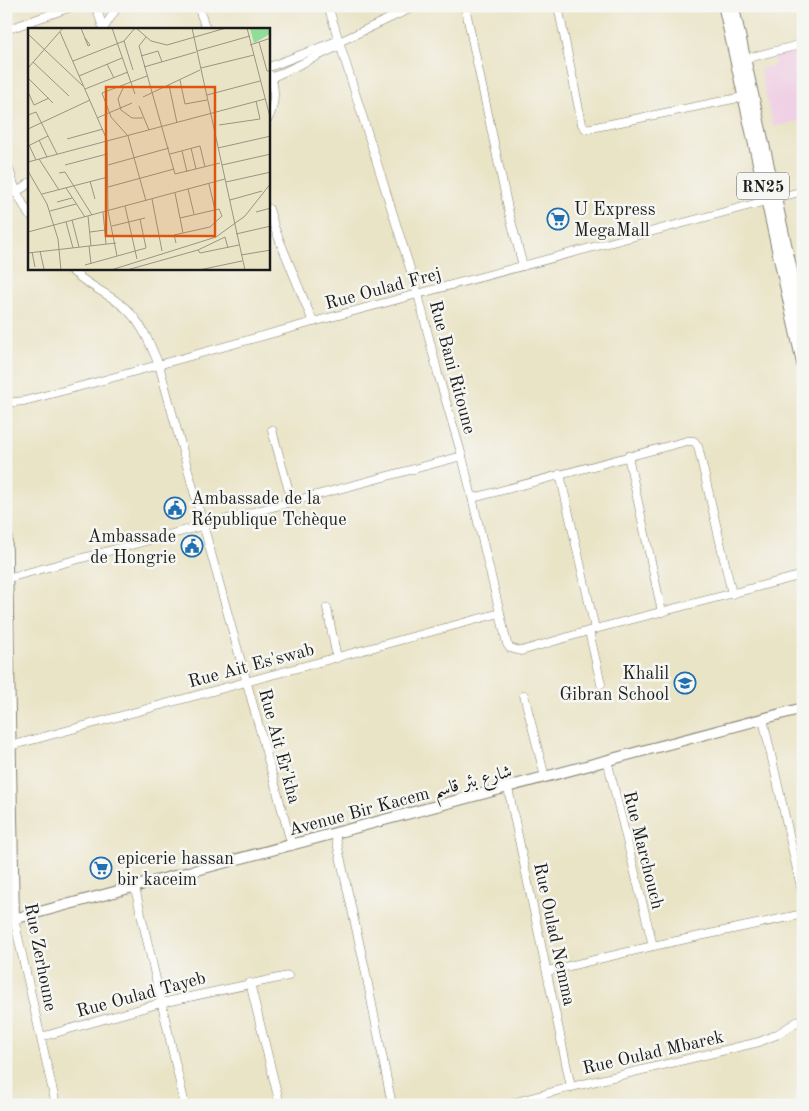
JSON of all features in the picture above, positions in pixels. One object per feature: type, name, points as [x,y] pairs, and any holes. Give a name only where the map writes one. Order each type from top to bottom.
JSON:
[{"type":"main road","name":"RN25","points":[[724,6],[743,97],[803,323]]},
{"type":"main road","name":"RN25","points":[[733,6],[803,365]]},
{"type":"street","points":[[6,30],[74,6]]},
{"type":"street","points":[[96,6],[103,28]]},
{"type":"street","points":[[103,28],[118,6]]},
{"type":"street","points":[[198,6],[206,28]]},
{"type":"street","name":"Rue Bani Ritoune","points":[[328,6],[418,294],[438,374],[473,498],[508,644],[510,648],[521,651],[592,630]]},
{"type":"street","points":[[270,114],[275,93],[270,76],[335,48],[340,43],[416,6]]},
{"type":"street","points":[[465,6],[523,266]]},
{"type":"street","points":[[558,6],[584,128],[590,129],[743,97]]},
{"type":"street","points":[[270,67],[334,42],[340,43]]},
{"type":"street","points":[[744,59],[803,44]]},
{"type":"street","points":[[6,160],[24,187],[28,209]]},
{"type":"street","points":[[6,196],[24,187]]},
{"type":"street","name":"Rue Oulad Frej","points":[[6,403],[35,398],[803,191]]},
{"type":"street","points":[[270,216],[272,229],[313,322]]},
{"type":"street","name":"Rue Ait Er'kha","points":[[71,270],[120,303],[132,314],[145,334],[159,365],[292,846]]},
{"type":"street","points":[[272,430],[292,502]]},
{"type":"street","points":[[473,498],[691,440],[698,446],[732,594]]},
{"type":"street","points":[[8,578],[462,456]]},
{"type":"street","points":[[628,456],[662,612]]},
{"type":"street","points":[[560,474],[592,630],[601,684]]},
{"type":"street","name":"Rue Zerhoune","points":[[6,513],[10,746],[10,920],[41,1037],[56,1105]]},
{"type":"street","points":[[592,630],[803,575]]},
{"type":"street","points":[[327,608],[337,658]]},
{"type":"street","name":"Rue Ait Es'swab","points":[[10,746],[500,613]]},
{"type":"street","points":[[524,695],[545,777]]},
{"type":"street","name":"Avenue Bir Kacem شارع بئر قاسم","points":[[10,920],[803,708]]},
{"type":"street","points":[[763,719],[803,896]]},
{"type":"street","name":"Rue Marchouch","points":[[606,760],[653,946]]},
{"type":"street","name":"Rue Oulad Nemma","points":[[508,788],[571,1087]]},
{"type":"street","points":[[335,834],[364,964],[392,1105]]},
{"type":"street","points":[[135,888],[185,1105]]},
{"type":"street","points":[[548,971],[803,914]]},
{"type":"street","name":"Rue Oulad Tayeb","points":[[41,1037],[161,1003],[288,976]]},
{"type":"street","points":[[250,983],[280,1105]]},
{"type":"street","name":"Rue Oulad Mbarek","points":[[505,1105],[571,1087],[759,1042],[776,1035],[803,1018]]},
{"type":"shaded area","points":[[803,49],[803,120],[773,127],[760,69],[775,65],[773,56]]},
{"type":"place","name":"U Express MegaMall","points":[[558,219]]},
{"type":"place","name":"Ambassade de la République Tchèque","points":[[175,508]]},
{"type":"place","name":"Ambassade de Hongrie","points":[[192,546]]},
{"type":"place","name":"Khalil Gibran School","points":[[685,683]]},
{"type":"place","name":"epicerie hassan bir kaceim","points":[[101,868]]}]
